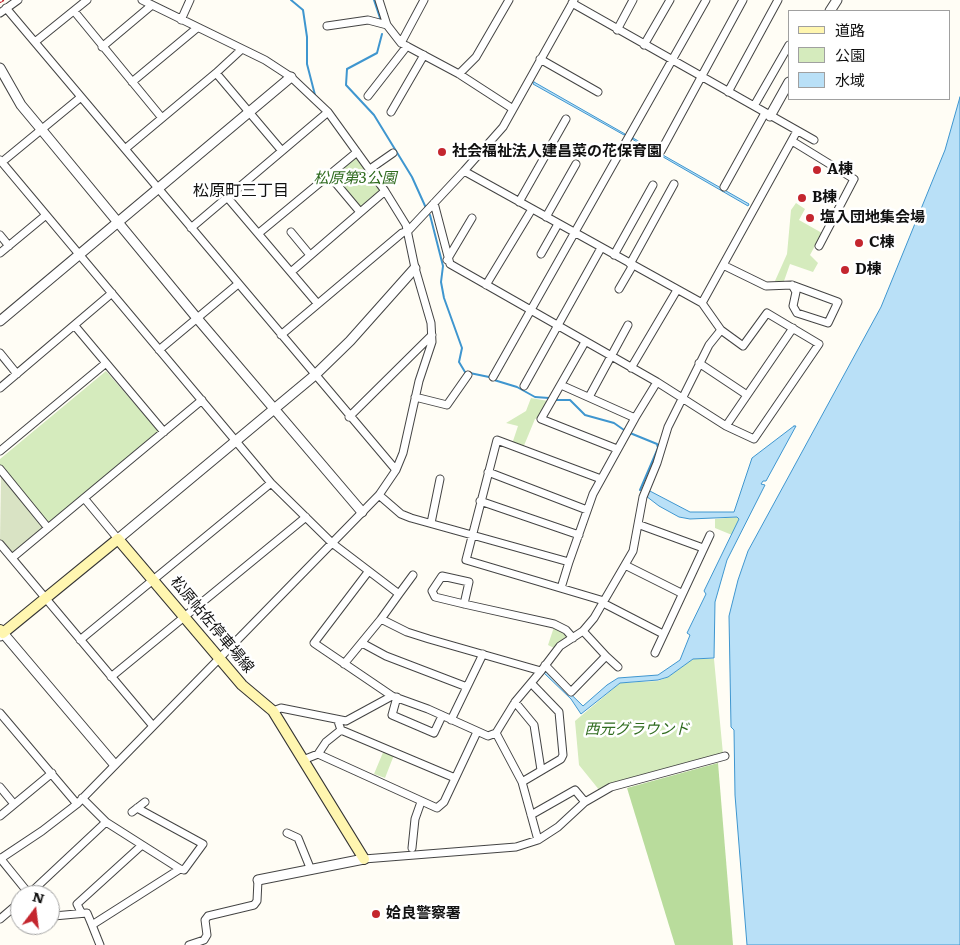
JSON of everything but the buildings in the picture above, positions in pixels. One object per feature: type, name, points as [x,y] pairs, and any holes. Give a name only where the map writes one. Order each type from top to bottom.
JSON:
[{"type":"main road","name":"松原帖佐停車場線","points":[[118,539],[242,685],[273,711],[364,859]]},
{"type":"main road","points":[[1,633],[118,539]]},
{"type":"street","points":[[18,0],[3,10],[36,42],[349,417],[396,470]]},
{"type":"street","points":[[36,42],[87,0]]},
{"type":"street","points":[[21,885],[0,858],[42,832],[77,804],[218,657],[379,495],[396,470],[403,453],[418,381],[430,354],[431,322],[415,268],[408,231],[385,191],[328,112],[292,76],[142,0]]},
{"type":"street","points":[[181,20],[190,0]]},
{"type":"street","points":[[379,0],[387,25],[404,44],[459,74],[513,109]]},
{"type":"street","points":[[368,96],[404,44],[424,0]]},
{"type":"street","points":[[617,30],[633,0]]},
{"type":"street","points":[[644,45],[670,0]]},
{"type":"street","points":[[493,376],[706,0]]},
{"type":"street","points":[[661,150],[743,0]]},
{"type":"street","points":[[728,92],[778,0]]},
{"type":"street","points":[[459,74],[476,57],[506,1]]},
{"type":"street","points":[[281,334],[402,233],[408,231],[464,171],[502,127],[573,2],[617,30],[814,140]]},
{"type":"street","points":[[102,48],[152,5]]},
{"type":"street","points":[[74,11],[102,48],[162,118]]},
{"type":"street","points":[[327,26],[368,20],[387,25]]},
{"type":"street","points":[[132,82],[197,28]]},
{"type":"street","points":[[754,106],[788,48]]},
{"type":"street","points":[[125,148],[216,73],[242,49]]},
{"type":"street","points":[[391,112],[424,55]]},
{"type":"street","points":[[540,59],[598,92]]},
{"type":"street","points":[[0,68],[21,105],[119,221],[196,317],[362,512]]},
{"type":"street","points":[[216,73],[282,151]]},
{"type":"street","points":[[0,321],[292,76]]},
{"type":"street","points":[[724,186],[788,84]]},
{"type":"street","points":[[81,96],[1,161],[271,483],[332,543],[368,572],[400,594]]},
{"type":"street","points":[[191,228],[328,112]]},
{"type":"street","points":[[519,202],[566,119]]},
{"type":"street","points":[[702,303],[797,131]]},
{"type":"street","points":[[792,142],[854,179],[819,246]]},
{"type":"street","points":[[259,234],[358,152]]},
{"type":"street","points":[[370,169],[393,153]]},
{"type":"street","points":[[546,217],[576,164]]},
{"type":"street","points":[[434,203],[447,260],[450,264],[657,382],[726,426],[754,439],[819,344],[767,313],[743,346],[720,330],[702,303],[464,171]]},
{"type":"street","points":[[329,175],[360,212]]},
{"type":"street","points":[[619,289],[674,184]]},
{"type":"street","points":[[614,255],[653,185]]},
{"type":"street","points":[[291,272],[385,191]]},
{"type":"street","points":[[228,197],[317,303]]},
{"type":"street","points":[[486,286],[532,209]]},
{"type":"street","points":[[0,253],[46,215]]},
{"type":"street","points":[[447,260],[472,218]]},
{"type":"street","points":[[541,254],[558,224]]},
{"type":"street","points":[[291,232],[310,255]]},
{"type":"street","points":[[0,235],[9,246]]},
{"type":"street","points":[[524,386],[601,248]]},
{"type":"street","points":[[723,265],[766,286],[792,286],[838,302],[828,323],[797,313],[793,306],[796,292],[792,286]]},
{"type":"street","points":[[84,498],[118,539],[237,442],[315,375],[350,341],[415,268]]},
{"type":"street","points":[[160,350],[196,317],[238,284]]},
{"type":"street","points":[[631,368],[677,290]]},
{"type":"street","points":[[0,388],[112,293]]},
{"type":"street","points":[[589,397],[628,325]]},
{"type":"street","points":[[75,326],[164,432]]},
{"type":"street","points":[[726,426],[793,328]]},
{"type":"street","points":[[368,572],[314,643],[394,696],[428,708],[488,736],[496,733],[515,702],[560,646],[583,632],[633,551],[640,525],[643,497],[668,427],[708,345],[720,330]]},
{"type":"street","points":[[349,417],[432,335]]},
{"type":"street","points":[[585,342],[541,419],[617,449]]},
{"type":"street","points":[[0,353],[17,374]]},
{"type":"street","points":[[0,451],[106,363]]},
{"type":"street","points":[[699,363],[747,395]]},
{"type":"street","points":[[415,397],[447,405],[468,375]]},
{"type":"street","points":[[561,588],[587,510],[601,479],[634,418],[657,382]]},
{"type":"street","points":[[561,384],[634,418]]},
{"type":"street","points":[[12,558],[202,400]]},
{"type":"street","points":[[601,479],[497,440],[471,534],[466,560],[603,602],[663,634]]},
{"type":"street","points":[[0,469],[48,528]]},
{"type":"street","points":[[488,472],[587,510]]},
{"type":"street","points":[[431,523],[440,479]]},
{"type":"street","points":[[80,640],[271,483]]},
{"type":"street","points":[[379,495],[401,514],[569,562]]},
{"type":"street","points":[[480,501],[579,535]]},
{"type":"street","points":[[111,677],[306,517]]},
{"type":"street","points":[[640,525],[703,548]]},
{"type":"street","points":[[655,653],[710,534]]},
{"type":"street","points":[[0,544],[153,726]]},
{"type":"street","points":[[625,565],[682,593]]},
{"type":"street","points":[[344,664],[413,576]]},
{"type":"street","points":[[464,604],[470,582],[442,576],[432,591],[435,597],[464,604],[554,624],[566,630],[573,638]]},
{"type":"street","points":[[381,619],[407,632],[483,654],[543,668],[571,692],[606,656]]},
{"type":"street","points":[[583,632],[618,667]]},
{"type":"street","points":[[1,633],[114,764]]},
{"type":"street","points":[[362,643],[386,656],[467,687]]},
{"type":"street","points":[[451,720],[483,654]]},
{"type":"street","points":[[522,782],[561,759],[563,755],[559,712],[531,683]]},
{"type":"street","points":[[394,696],[392,715],[434,732],[442,716]]},
{"type":"street","points":[[273,711],[281,708],[338,721],[346,721],[394,696]]},
{"type":"street","points":[[515,702],[534,725],[541,770]]},
{"type":"street","points":[[0,713],[77,804]]},
{"type":"street","points":[[338,721],[341,730],[455,778]]},
{"type":"street","points":[[303,760],[318,754],[326,742],[341,730]]},
{"type":"street","points":[[318,754],[437,808],[441,807],[477,732]]},
{"type":"street","points":[[496,733],[522,782],[538,840]]},
{"type":"street","points":[[189,945],[204,940],[207,935],[205,920],[208,916],[254,905],[257,901],[258,880],[364,859],[516,847],[538,840],[558,827],[585,802],[611,787],[726,756]]},
{"type":"street","points":[[0,816],[52,774]]},
{"type":"street","points":[[0,787],[14,804]]},
{"type":"street","points":[[531,815],[575,790],[585,802]]},
{"type":"street","points":[[82,798],[106,822],[180,869]]},
{"type":"street","points":[[92,925],[180,869],[184,870],[202,844],[134,810],[145,802]]},
{"type":"street","points":[[412,848],[415,819],[421,802]]},
{"type":"street","points":[[40,885],[106,822]]},
{"type":"street","points":[[287,834],[298,838],[312,870]]},
{"type":"street","points":[[81,912],[77,904],[142,845]]},
{"type":"street","points":[[0,919],[10,910]]},
{"type":"street","points":[[60,915],[87,913],[100,945]]},
{"type":"green space","name":"松原第3公園","points":[[358,155],[382,190],[363,207],[358,207],[333,177]]},
{"type":"green space","points":[[796,203],[805,209],[799,220],[822,233],[810,255],[818,263],[813,272],[790,264],[784,281],[775,281],[787,254],[791,210]]},
{"type":"green space","points":[[106,371],[159,432],[52,520],[46,522],[0,467],[0,459]]},
{"type":"green space","points":[[531,398],[548,401],[539,418],[535,419],[523,448],[512,444],[518,426],[506,423],[526,411]]},
{"type":"green space","points":[[1,476],[44,526],[11,554],[0,541]]},
{"type":"green space","points":[[738,517],[739,519],[732,535],[715,528],[715,519]]},
{"type":"green space","points":[[554,627],[567,635],[567,639],[554,648],[548,645]]},
{"type":"green space","name":"西元グラウンド","points":[[693,659],[714,659],[723,754],[600,791],[579,765],[575,721],[620,683],[658,681],[668,677]]},
{"type":"green space","points":[[384,750],[394,755],[385,778],[374,774]]},
{"type":"green space","points":[[718,763],[733,945],[675,945],[627,788]]},
{"type":"water","points":[[534,82],[625,134],[533,84]]},
{"type":"water","points":[[960,97],[960,945],[747,945],[735,795],[734,730],[731,727],[729,616],[738,580],[748,551],[881,307],[945,150]]},
{"type":"water","points":[[632,139],[749,204],[748,206]]},
{"type":"water","points":[[796,426],[766,481],[763,481],[761,484],[765,485],[727,560],[715,602],[714,658],[693,659],[668,677],[658,680],[620,683],[581,714],[571,699],[544,673],[547,671],[583,706],[618,678],[658,675],[680,660],[690,635],[687,633],[706,594],[704,591],[739,519],[737,517],[690,519],[679,517],[646,496],[648,490],[690,512],[734,512],[752,458]]},
{"type":"waterway","points":[[291,0],[303,10],[307,37],[307,64],[315,95]]},
{"type":"waterway","points":[[374,0],[381,21]]},
{"type":"waterway","points":[[382,34],[377,53],[347,69],[346,85],[374,115],[412,177],[426,208]]},
{"type":"waterway","points":[[430,215],[443,266],[441,282],[444,298],[462,348],[459,362],[465,372],[489,377]]},
{"type":"waterway","points":[[494,380],[517,387],[535,397],[549,398]]},
{"type":"waterway","points":[[555,400],[570,400],[585,415],[614,423],[624,430]]},
{"type":"waterway","points":[[630,433],[657,444],[658,448],[640,490]]},
{"type":"place","name":"社会福祉法人建昌菜の花保育園","points":[[442,152]]},
{"type":"place","name":"A棟","points":[[817,170]]},
{"type":"place","name":"B棟","points":[[802,198]]},
{"type":"place","name":"塩入団地集会場","points":[[810,218]]},
{"type":"place","name":"C棟","points":[[859,243]]},
{"type":"place","name":"D棟","points":[[845,270]]},
{"type":"place","name":"姶良警察署","points":[[376,914]]},
{"type":"district","name":"松原町三丁目","points":[[241,191]]}]
